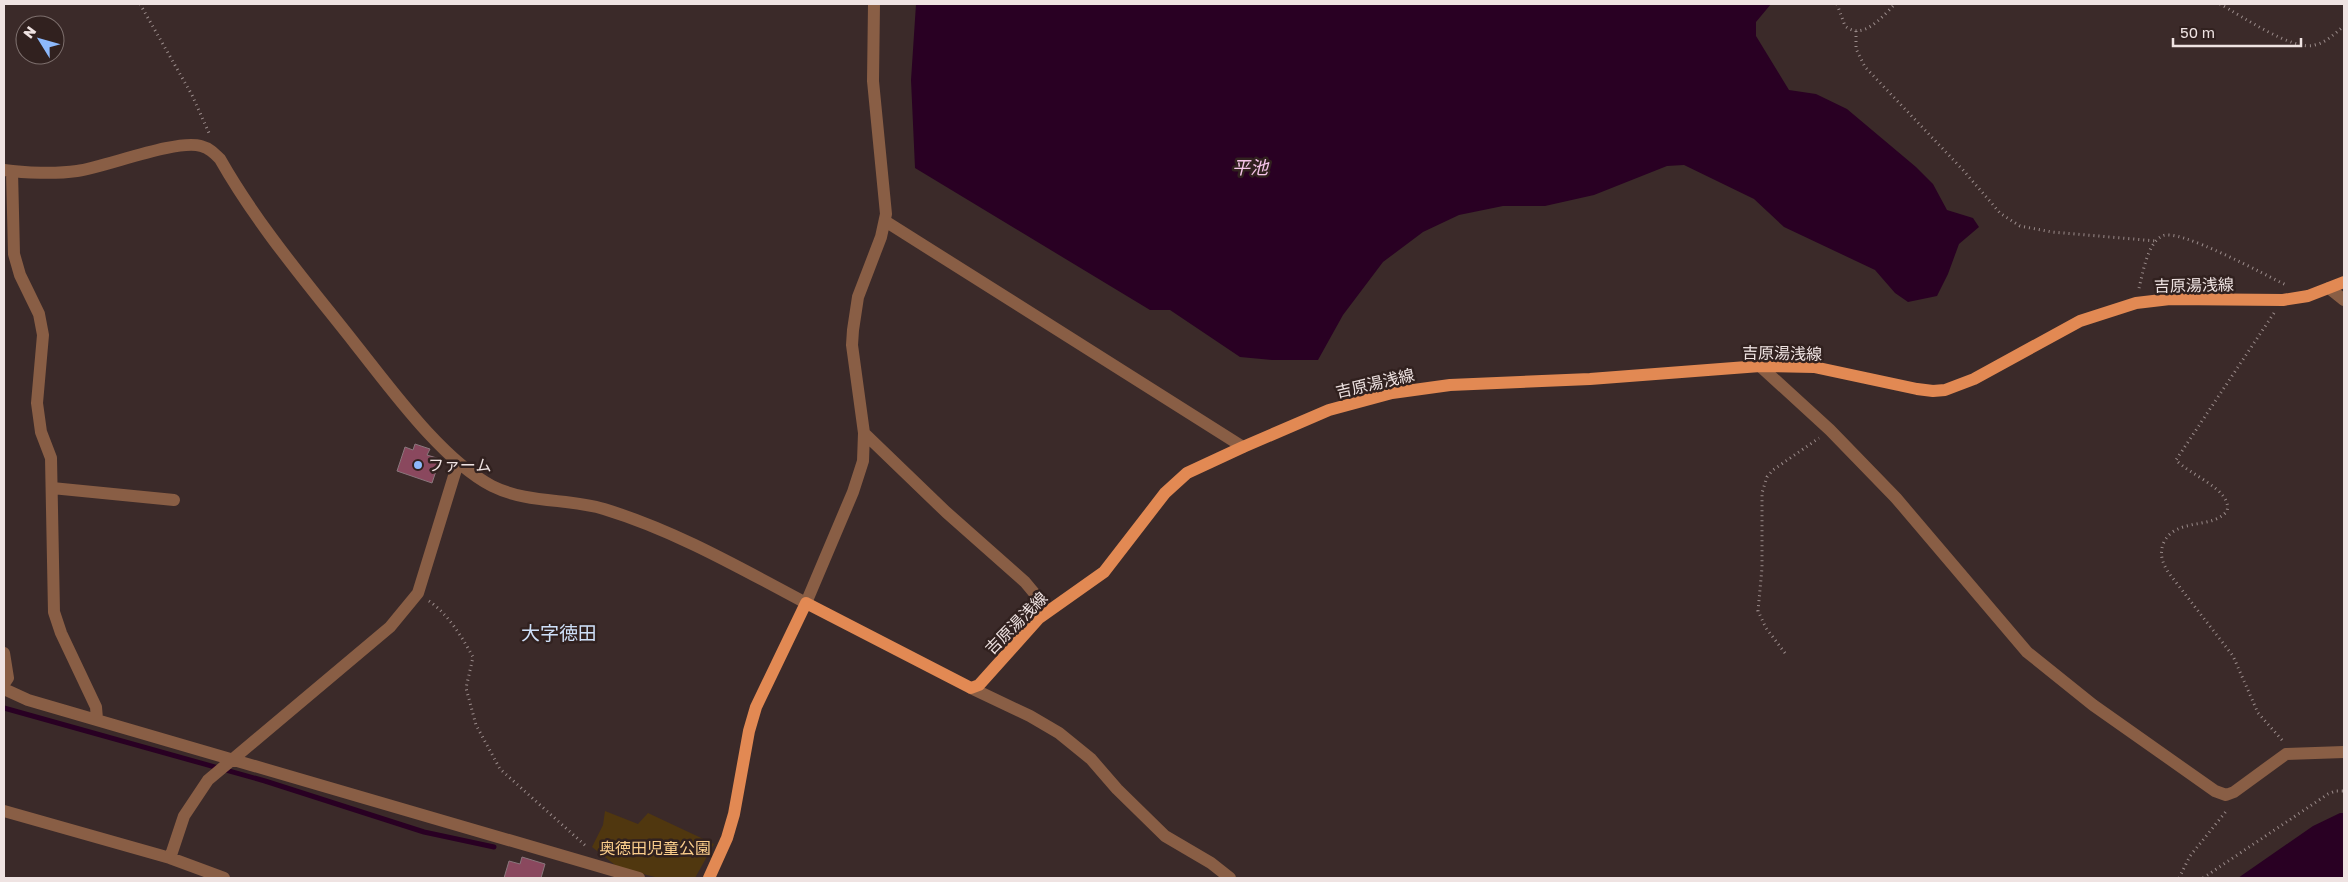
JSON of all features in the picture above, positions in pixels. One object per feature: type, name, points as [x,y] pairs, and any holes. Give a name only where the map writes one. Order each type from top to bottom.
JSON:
[{"type":"main road","name":"吉原湯浅線","points":[[971,688],[979,685],[1046,612],[1104,572],[1165,493],[1178,480],[1199,466],[1328,410],[1392,393],[1450,385],[1590,379],[1760,366],[1814,367],[1917,389],[1945,390],[1974,379],[2080,321],[2136,303],[2170,299],[2284,300],[2308,296],[2344,282]]},
{"type":"main road","points":[[709,878],[727,838],[734,814],[749,731],[756,707],[806,604],[971,688]]},
{"type":"street","points":[[97,719],[96,707],[61,633],[54,612],[52,594],[51,458],[41,432],[37,403],[42,335],[41,323],[20,275],[14,254],[8,171],[76,171],[173,147],[193,145],[213,152],[220,159],[263,229],[404,406],[458,462],[492,486],[534,499],[602,508],[656,527],[685,539],[806,604],[862,462],[864,433],[852,345],[854,323],[858,297],[885,221],[886,199],[873,81],[874,4]]},
{"type":"street","points":[[885,221],[1243,447]]},
{"type":"street","points":[[2329,288],[2344,300]]},
{"type":"street","points":[[1760,366],[1830,430],[1896,498],[2027,652],[2093,705],[2219,793],[2226,795],[2234,792],[2278,759],[2289,754],[2344,752]]},
{"type":"street","points":[[864,433],[946,512],[1025,582],[1046,612]]},
{"type":"street","points":[[170,858],[184,816],[208,780],[390,626],[418,593],[458,462]]},
{"type":"street","points":[[52,488],[174,500]]},
{"type":"street","points":[[4,653],[8,678],[4,684]]},
{"type":"street","points":[[971,688],[1030,716],[1071,742],[1091,759],[1117,789],[1166,836],[1211,863],[1230,878]]},
{"type":"street","points":[[4,689],[28,700],[639,878]]},
{"type":"street","points":[[4,811],[170,858],[224,878]]},
{"type":"path","points":[[140,4],[192,95],[210,136]]},
{"type":"path","points":[[1837,4],[1845,26],[1856,32],[1866,30],[1895,4]]},
{"type":"path","points":[[2220,4],[2298,44],[2314,46],[2328,39],[2344,26]]},
{"type":"path","points":[[1856,32],[1856,49],[1865,67],[1963,170],[2000,213],[2020,226],[2052,232],[2156,241]]},
{"type":"path","points":[[2136,303],[2150,254],[2156,241],[2161,236],[2171,234],[2189,238],[2308,296]]},
{"type":"path","points":[[2268,322],[2176,460],[2222,494],[2227,502],[2227,511],[2219,518],[2195,523],[2171,533],[2163,545],[2161,559],[2168,572],[2233,656],[2258,713],[2286,744],[2289,754]]},
{"type":"path","points":[[1785,653],[1766,628],[1758,611],[1762,568],[1762,493],[1767,477],[1773,470],[1830,430]]},
{"type":"path","points":[[418,593],[439,608],[473,657],[466,688],[476,725],[500,769],[592,852]]},
{"type":"path","points":[[2203,878],[2328,794],[2335,791],[2344,791]]},
{"type":"path","points":[[2179,878],[2190,856],[2229,810],[2220,804],[2219,793]]},
{"type":"green space","name":"奥徳田児童公園","points":[[605,811],[638,824],[648,813],[714,844],[695,878],[659,878],[619,868],[592,847],[603,825]]},
{"type":"water","name":"平池","points":[[916,4],[1771,4],[1756,22],[1756,36],[1789,90],[1816,94],[1847,109],[1916,167],[1933,184],[1947,210],[1973,218],[1979,227],[1959,244],[1948,274],[1937,296],[1908,302],[1895,293],[1875,270],[1784,227],[1754,199],[1684,165],[1667,166],[1594,195],[1545,206],[1503,206],[1459,215],[1423,232],[1383,262],[1343,315],[1318,360],[1272,360],[1240,357],[1170,310],[1150,310],[915,168],[911,80]]},
{"type":"water","points":[[2340,813],[2344,813],[2344,878],[2238,878],[2313,826]]},
{"type":"building","name":"ファーム","points":[[415,444],[430,449],[427,455],[440,459],[432,483],[397,471],[405,447],[413,450]]},
{"type":"building","points":[[522,857],[545,864],[541,878],[504,878],[509,861],[520,864]]},
{"type":"waterway","points":[[4,708],[265,781],[424,832],[494,847]]},
{"type":"place","name":"ファーム","points":[[418,465]]},
{"type":"district","name":"大字徳田","points":[[559,632]]}]
